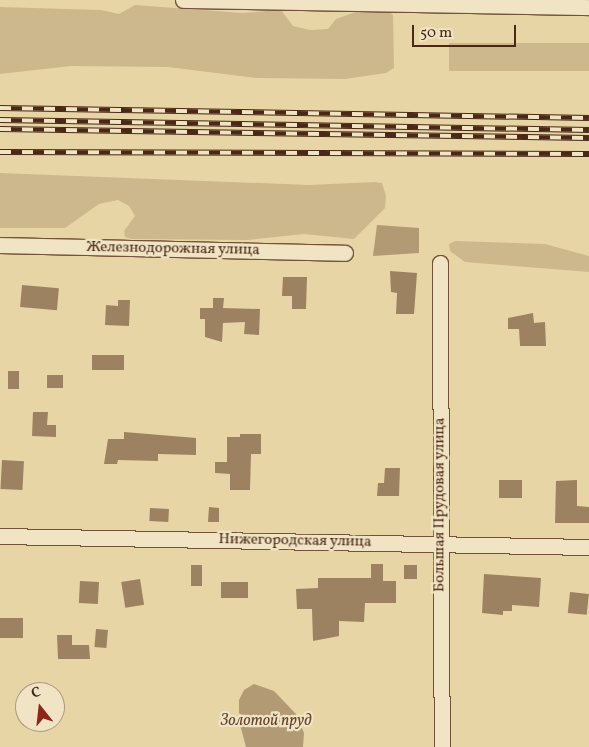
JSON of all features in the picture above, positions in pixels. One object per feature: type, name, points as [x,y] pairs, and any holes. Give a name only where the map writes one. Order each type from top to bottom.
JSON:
[{"type":"street","points":[[183,0],[417,2],[589,7]]},
{"type":"street","name":"Железнодорожная улица","points":[[0,245],[345,253]]},
{"type":"street","name":"Большая Прудовая улица","points":[[440,263],[442,747]]},
{"type":"street","name":"Нижегородская улица","points":[[0,536],[589,547]]},
{"type":"shaded area","points":[[135,5],[242,13],[281,10],[293,26],[310,30],[328,29],[336,19],[361,10],[386,9],[393,15],[394,68],[386,73],[345,79],[257,78],[168,67],[71,66],[0,74],[0,7],[101,10],[119,14]]},
{"type":"shaded area","points":[[449,43],[589,43],[589,71],[449,71]]},
{"type":"shaded area","points":[[0,173],[309,185],[375,182],[382,183],[386,196],[385,208],[354,239],[304,234],[248,240],[132,239],[125,237],[124,231],[135,216],[129,206],[118,200],[99,204],[65,228],[0,228]]},
{"type":"shaded area","points":[[455,241],[545,244],[589,256],[589,272],[465,262],[450,251],[449,244]]},
{"type":"water","points":[[377,225],[419,228],[419,253],[373,256]]},
{"type":"water","name":"Золотой пруд","points":[[254,684],[274,691],[296,714],[304,733],[303,747],[246,747],[239,721],[239,700],[244,690]]},
{"type":"building","points":[[390,271],[417,273],[414,314],[396,314],[397,293],[391,292]]},
{"type":"building","points":[[283,277],[307,277],[306,309],[292,309],[292,296],[282,296]]},
{"type":"building","points":[[22,285],[59,288],[57,310],[20,307]]},
{"type":"building","points":[[213,298],[224,298],[223,308],[260,309],[259,335],[244,334],[245,322],[223,323],[222,342],[205,337],[205,319],[200,319],[200,308],[213,308]]},
{"type":"building","points":[[118,300],[130,300],[129,326],[105,325],[106,305],[118,306]]},
{"type":"building","points":[[533,313],[534,323],[545,322],[546,346],[520,346],[519,329],[508,329],[508,318]]},
{"type":"building","points":[[92,355],[124,355],[124,370],[92,370]]},
{"type":"building","points":[[8,371],[19,371],[19,389],[8,389]]},
{"type":"building","points":[[47,375],[63,375],[63,388],[47,388]]},
{"type":"building","points":[[33,412],[48,412],[47,425],[56,425],[56,437],[32,436]]},
{"type":"building","points":[[124,432],[196,438],[196,455],[158,454],[158,461],[118,460],[117,464],[104,464],[108,439],[124,439]]},
{"type":"building","points":[[240,434],[261,434],[261,454],[251,454],[250,490],[230,490],[230,474],[215,473],[215,462],[227,462],[227,437],[240,437]]},
{"type":"building","points":[[2,460],[24,461],[22,490],[0,489]]},
{"type":"building","points":[[385,468],[400,468],[399,496],[377,496],[378,483],[384,483]]},
{"type":"building","points":[[499,480],[522,480],[522,498],[499,498]]},
{"type":"building","points":[[577,480],[577,506],[589,507],[589,523],[555,523],[556,481]]},
{"type":"building","points":[[209,507],[219,508],[219,522],[208,522]]},
{"type":"building","points":[[150,508],[169,509],[168,522],[149,521]]},
{"type":"building","points":[[371,564],[383,564],[383,581],[396,581],[396,603],[365,603],[364,622],[339,621],[339,636],[313,641],[312,609],[297,609],[296,589],[318,588],[318,578],[371,578]]},
{"type":"building","points":[[191,565],[202,565],[202,586],[191,586]]},
{"type":"building","points":[[404,565],[417,565],[417,579],[404,579]]},
{"type":"building","points":[[484,574],[541,578],[539,607],[512,605],[512,611],[503,611],[503,615],[482,613]]},
{"type":"building","points":[[140,579],[144,605],[125,608],[121,582]]},
{"type":"building","points":[[80,581],[99,582],[98,604],[79,603]]},
{"type":"building","points":[[221,582],[248,582],[248,598],[221,598]]},
{"type":"building","points":[[570,592],[589,594],[587,615],[568,613]]},
{"type":"building","points":[[0,618],[23,618],[23,638],[0,638]]},
{"type":"building","points":[[96,629],[108,630],[106,648],[94,647]]},
{"type":"building","points":[[57,635],[72,635],[72,645],[89,645],[90,659],[58,659]]},
{"type":"railway","points":[[0,108],[589,118]]},
{"type":"railway","points":[[0,120],[589,130]]},
{"type":"railway","points":[[0,129],[589,138]]},
{"type":"railway","points":[[0,152],[589,154]]}]
